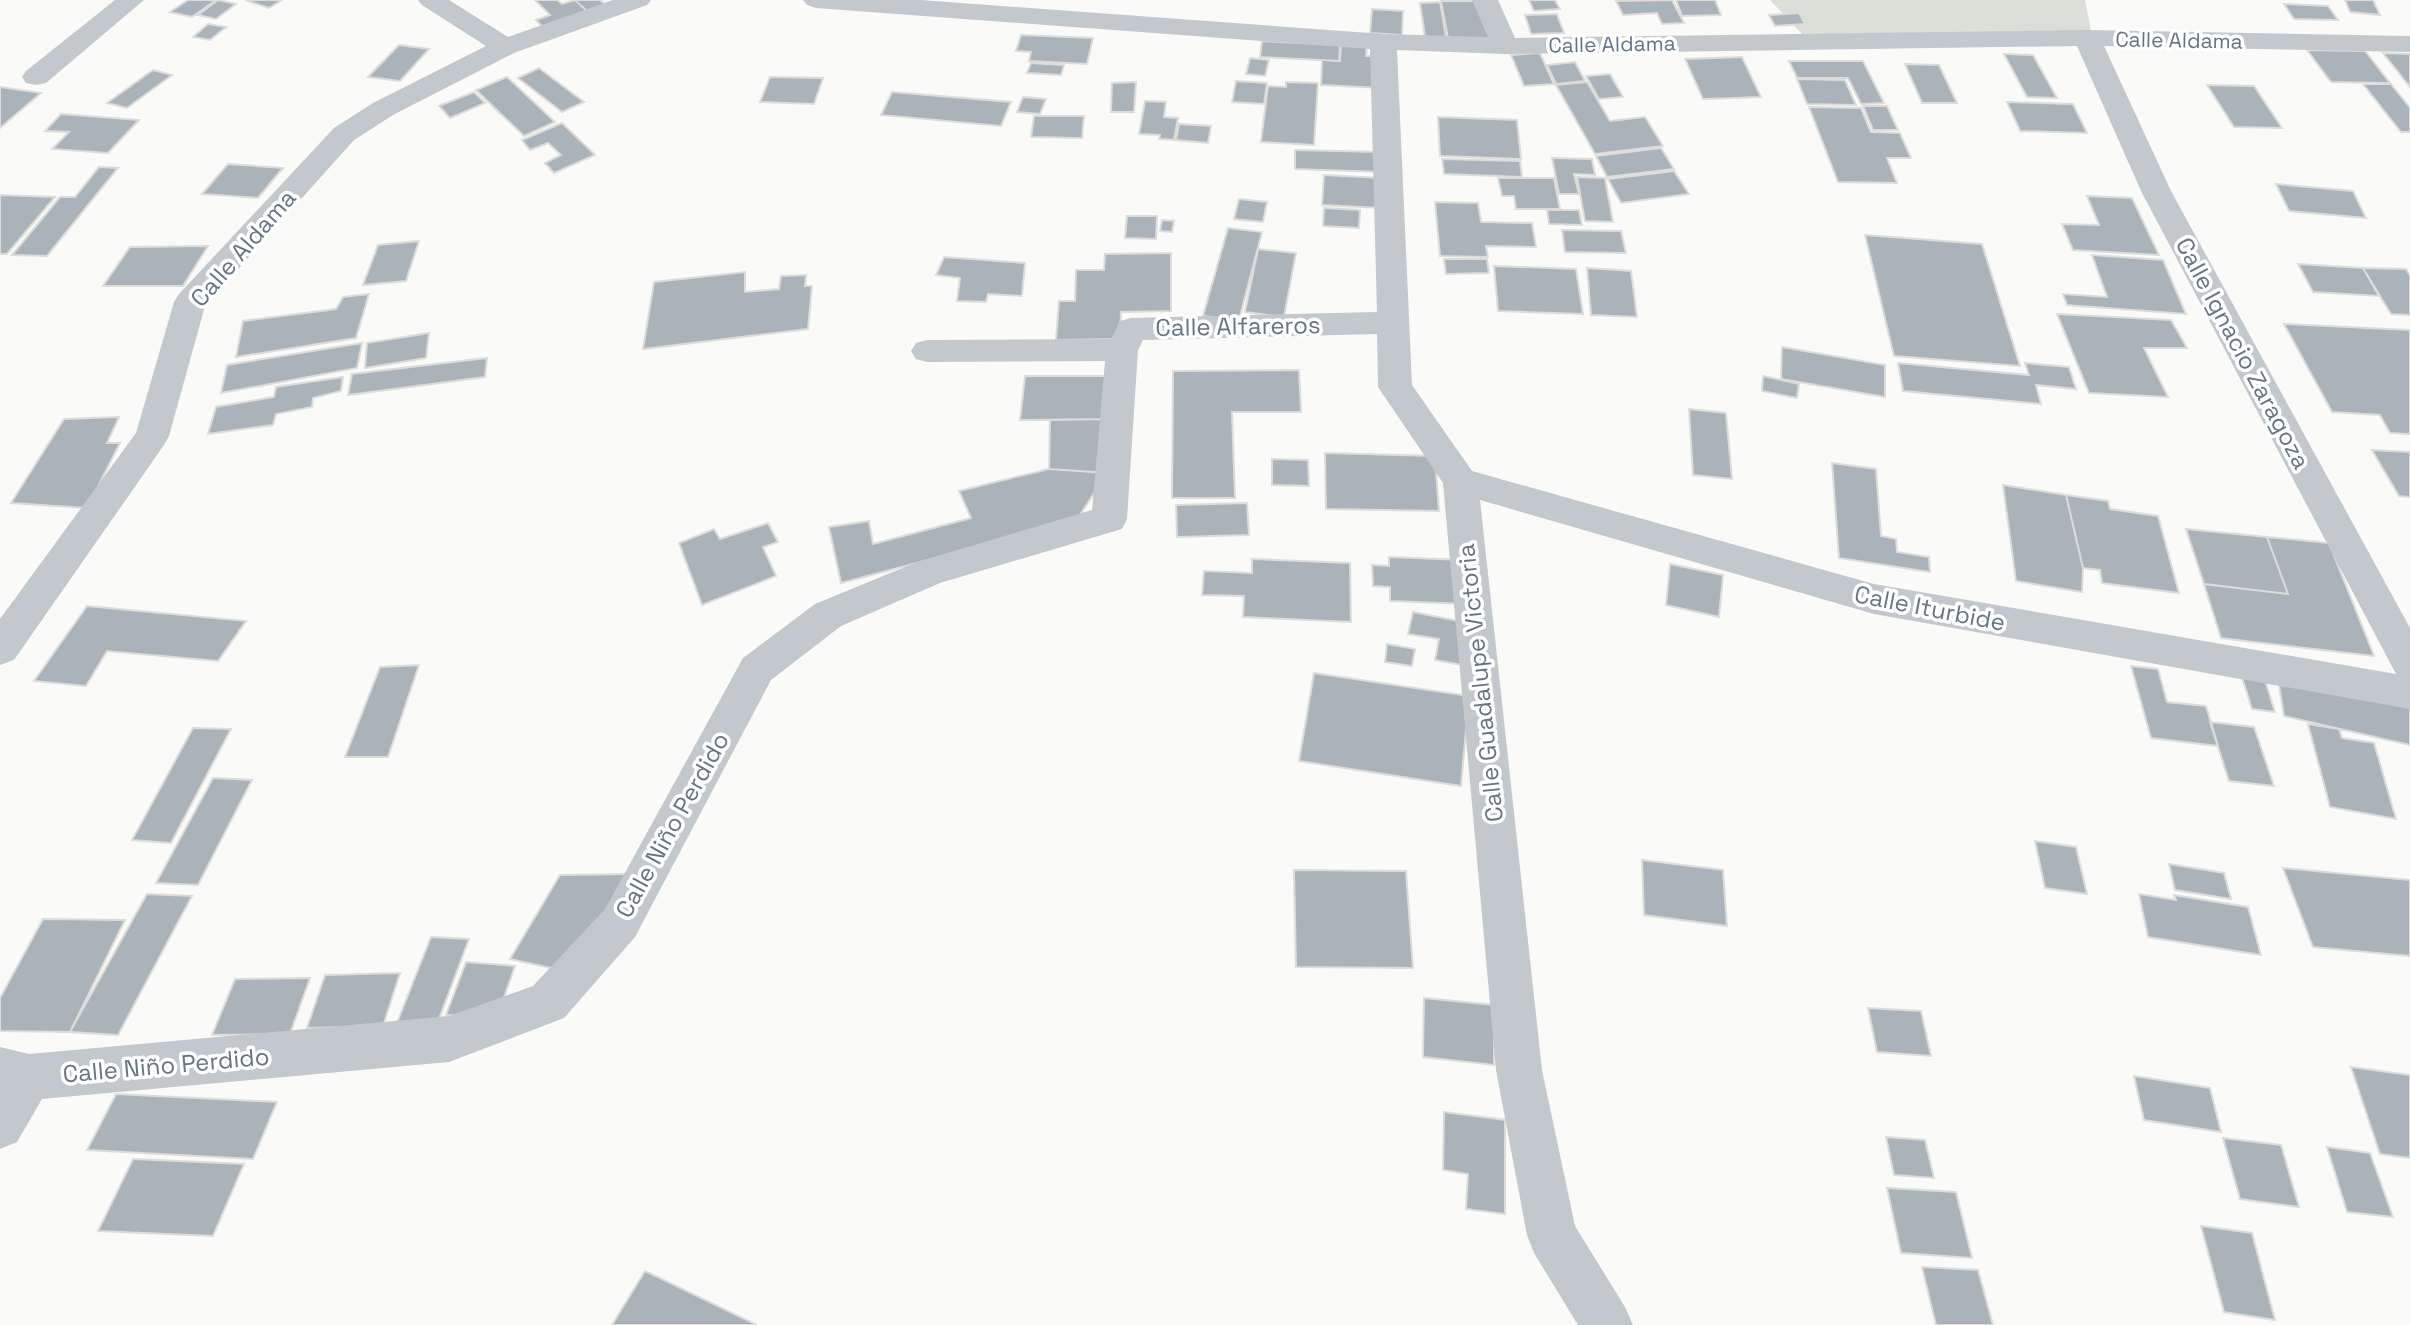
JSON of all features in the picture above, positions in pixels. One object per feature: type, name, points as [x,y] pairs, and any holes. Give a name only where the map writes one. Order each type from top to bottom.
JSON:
[{"type":"street","points":[[36,77],[131,0]]},
{"type":"street","points":[[431,0],[505,47]]},
{"type":"street","name":"Calle Aldama","points":[[0,649],[152,436],[190,302],[344,134],[383,109],[505,47],[638,0]]},
{"type":"street","name":"Calle Aldama","points":[[816,0],[1383,42],[1505,46],[2087,38],[2410,44]]},
{"type":"street","points":[[1485,0],[1505,46]]},
{"type":"street","name":"Calle Ignacio Zaragoza","points":[[2087,38],[2156,191],[2410,664]]},
{"type":"street","name":"Calle Guadalupe Victoria","points":[[1383,42],[1395,387],[1460,481],[1519,1070],[1552,1236],[1607,1325]]},
{"type":"street","name":"Calle Alfareros","points":[[927,351],[1122,349],[1131,329],[1394,323]]},
{"type":"street","name":"Calle Niño Perdido","points":[[14,1073],[449,1039],[548,1003],[620,923],[757,669],[828,615],[930,572],[1109,519],[1122,349]]},
{"type":"street","name":"Calle Iturbide","points":[[1460,481],[1874,600],[2410,693]]},
{"type":"street","points":[[0,1125],[14,1073]]},
{"type":"shaded area","points":[[1770,0],[2085,0],[2091,31],[1805,37]]},
{"type":"building","points":[[188,0],[216,0],[192,17],[170,12]]},
{"type":"building","points":[[218,0],[236,4],[216,19],[198,15]]},
{"type":"building","points":[[245,0],[282,0],[269,8]]},
{"type":"building","points":[[535,0],[557,0],[562,4],[575,0],[590,14],[546,31],[536,20],[550,15]]},
{"type":"building","points":[[575,0],[600,0],[608,7],[590,14]]},
{"type":"building","points":[[1529,0],[1555,0],[1560,9],[1534,11]]},
{"type":"building","points":[[1672,0],[1684,23],[1662,24],[1657,13],[1623,15],[1616,1]]},
{"type":"building","points":[[1676,0],[1715,0],[1721,15],[1682,16]]},
{"type":"building","points":[[2345,0],[2373,0],[2380,15],[2350,12]]},
{"type":"building","points":[[1441,1],[1483,1],[1500,39],[1448,38]]},
{"type":"building","points":[[1440,2],[1446,37],[1425,37],[1420,3]]},
{"type":"building","points":[[2284,4],[2328,6],[2338,20],[2294,19]]},
{"type":"building","points":[[1372,9],[1403,11],[1402,35],[1370,33]]},
{"type":"building","points":[[1799,13],[1805,24],[1775,26],[1769,15]]},
{"type":"building","points":[[1557,14],[1564,33],[1531,34],[1525,15]]},
{"type":"building","points":[[208,24],[226,27],[210,40],[193,37]]},
{"type":"building","points":[[1021,35],[1093,38],[1087,64],[1029,61],[1031,52],[1016,51]]},
{"type":"building","points":[[1262,41],[1340,45],[1339,61],[1260,57]]},
{"type":"building","points":[[399,45],[429,49],[400,81],[368,77]]},
{"type":"building","points":[[1341,45],[1367,46],[1366,56],[1380,57],[1381,88],[1321,85],[1322,61],[1340,61]]},
{"type":"building","points":[[2307,50],[2365,51],[2390,83],[2331,82]]},
{"type":"building","points":[[1540,53],[1554,84],[1524,86],[1511,55]]},
{"type":"building","points":[[2383,53],[2410,54],[2410,87]]},
{"type":"building","points":[[2004,54],[2033,55],[2057,98],[2027,97]]},
{"type":"building","points":[[1742,57],[1761,97],[1703,99],[1685,59]]},
{"type":"building","points":[[1250,58],[1269,60],[1265,76],[1246,74]]},
{"type":"building","points":[[1789,61],[1863,61],[1884,103],[1861,104],[1848,78],[1797,78]]},
{"type":"building","points":[[1575,62],[1585,81],[1556,84],[1547,65]]},
{"type":"building","points":[[1031,63],[1064,65],[1061,75],[1027,73]]},
{"type":"building","points":[[1905,64],[1939,65],[1957,103],[1922,103]]},
{"type":"building","points":[[539,68],[584,102],[562,112],[518,78]]},
{"type":"building","points":[[153,70],[172,75],[127,108],[107,103]]},
{"type":"building","points":[[1610,74],[1623,97],[1599,99],[1586,76]]},
{"type":"building","points":[[507,77],[555,122],[524,136],[476,90]]},
{"type":"building","points":[[770,77],[823,78],[814,104],[760,102]]},
{"type":"building","points":[[1797,79],[1845,80],[1856,105],[1807,104]]},
{"type":"building","points":[[1236,81],[1267,83],[1264,104],[1232,102]]},
{"type":"building","points":[[1136,82],[1134,112],[1111,112],[1112,83]]},
{"type":"building","points":[[1286,82],[1318,83],[1314,145],[1261,142],[1268,86],[1286,87]]},
{"type":"building","points":[[1587,82],[1610,121],[1645,117],[1663,146],[1595,154],[1556,85]]},
{"type":"building","points":[[2363,84],[2391,84],[2410,108],[2410,132],[2401,132]]},
{"type":"building","points":[[2207,85],[2254,86],[2282,128],[2234,127]]},
{"type":"building","points":[[0,87],[41,93],[0,128]]},
{"type":"building","points":[[474,92],[485,103],[450,118],[439,106]]},
{"type":"building","points":[[892,92],[1011,102],[1001,126],[881,115]]},
{"type":"building","points":[[1023,97],[1046,99],[1040,114],[1017,112]]},
{"type":"building","points":[[1145,101],[1166,102],[1164,117],[1178,118],[1174,140],[1159,139],[1160,135],[1139,134]]},
{"type":"building","points":[[2007,102],[2073,104],[2087,133],[2020,131]]},
{"type":"building","points":[[1863,106],[1887,106],[1898,130],[1873,130]]},
{"type":"building","points":[[1809,107],[1861,108],[1871,132],[1900,133],[1911,158],[1887,158],[1897,183],[1838,182]]},
{"type":"building","points":[[61,114],[139,120],[108,153],[52,149],[69,132],[45,131]]},
{"type":"building","points":[[1034,116],[1084,116],[1082,138],[1031,137]]},
{"type":"building","points":[[1438,117],[1517,120],[1521,159],[1440,156]]},
{"type":"building","points":[[562,123],[595,155],[554,173],[545,163],[561,155],[548,143],[530,150],[522,140]]},
{"type":"building","points":[[1179,124],[1211,126],[1208,143],[1176,140]]},
{"type":"building","points":[[1661,148],[1674,169],[1607,177],[1596,156]]},
{"type":"building","points":[[1295,150],[1381,152],[1382,172],[1295,169]]},
{"type":"building","points":[[1552,158],[1592,159],[1595,175],[1574,174],[1579,194],[1559,194]]},
{"type":"building","points":[[1442,159],[1520,161],[1522,177],[1444,174]]},
{"type":"building","points":[[228,164],[283,168],[258,198],[202,194]]},
{"type":"building","points":[[99,167],[118,168],[47,256],[12,255],[60,197],[75,197]]},
{"type":"building","points":[[1674,171],[1689,194],[1621,203],[1608,179]]},
{"type":"building","points":[[1324,175],[1382,178],[1381,208],[1322,205]]},
{"type":"building","points":[[1577,177],[1605,178],[1613,222],[1585,221]]},
{"type":"building","points":[[1498,178],[1554,178],[1560,209],[1516,209],[1514,196],[1502,196]]},
{"type":"building","points":[[2276,184],[2353,191],[2366,218],[2289,211]]},
{"type":"building","points":[[0,195],[55,197],[7,254],[0,254]]},
{"type":"building","points":[[2087,196],[2132,198],[2159,255],[2073,250],[2062,224],[2099,225]]},
{"type":"building","points":[[1239,199],[1267,202],[1263,222],[1234,219]]},
{"type":"building","points":[[1435,202],[1478,203],[1481,222],[1532,223],[1536,247],[1486,246],[1488,257],[1440,256]]},
{"type":"building","points":[[1324,208],[1360,210],[1359,228],[1323,226]]},
{"type":"building","points":[[1547,210],[1579,210],[1582,225],[1549,224]]},
{"type":"building","points":[[1127,216],[1157,216],[1156,239],[1125,238]]},
{"type":"building","points":[[1162,220],[1174,221],[1172,232],[1160,231]]},
{"type":"building","points":[[1228,228],[1262,232],[1239,320],[1203,316]]},
{"type":"building","points":[[1562,230],[1621,231],[1626,253],[1565,252]]},
{"type":"building","points":[[1865,235],[1982,244],[2020,366],[1894,356]]},
{"type":"building","points":[[419,241],[406,281],[363,285],[378,245]]},
{"type":"building","points":[[208,246],[183,286],[103,286],[130,247]]},
{"type":"building","points":[[1258,249],[1296,253],[1284,317],[1245,312]]},
{"type":"building","points":[[1171,253],[1171,311],[1121,312],[1120,339],[1056,340],[1059,301],[1075,301],[1076,270],[1104,270],[1105,254]]},
{"type":"building","points":[[2092,255],[2163,260],[2186,314],[2067,305],[2063,294],[2107,297]]},
{"type":"building","points":[[944,257],[1025,263],[1022,296],[988,294],[986,302],[957,301],[960,278],[936,275]]},
{"type":"building","points":[[1444,259],[1487,259],[1489,273],[1446,274]]},
{"type":"building","points":[[2298,264],[2363,268],[2379,296],[2313,292]]},
{"type":"building","points":[[1494,266],[1576,269],[1583,314],[1498,311]]},
{"type":"building","points":[[1587,268],[1631,271],[1637,317],[1591,315]]},
{"type":"building","points":[[2363,268],[2406,269],[2410,276],[2410,315],[2391,314]]},
{"type":"building","points":[[745,272],[745,292],[779,289],[781,276],[806,275],[805,286],[812,286],[808,329],[643,349],[654,282]]},
{"type":"building","points":[[369,294],[356,338],[236,357],[243,321],[336,309],[343,297]]},
{"type":"building","points":[[2057,314],[2171,320],[2187,348],[2144,348],[2168,397],[2089,393]]},
{"type":"building","points":[[2284,324],[2410,330],[2410,434],[2390,433],[2380,415],[2332,412]]},
{"type":"building","points":[[429,333],[426,358],[365,368],[367,343]]},
{"type":"building","points":[[362,343],[357,368],[221,393],[227,365]]},
{"type":"building","points":[[1782,347],[1885,365],[1885,397],[1781,379]]},
{"type":"building","points":[[487,358],[485,377],[348,395],[352,374]]},
{"type":"building","points":[[1898,363],[2029,375],[2025,363],[2069,367],[2076,389],[2036,385],[2041,404],[1903,391]]},
{"type":"building","points":[[1299,370],[1301,412],[1232,412],[1235,498],[1172,498],[1173,371]]},
{"type":"building","points":[[1025,376],[1111,376],[1108,419],[1020,420]]},
{"type":"building","points":[[1763,376],[1799,384],[1797,398],[1762,391]]},
{"type":"building","points":[[343,377],[341,391],[313,398],[312,407],[276,414],[273,425],[208,434],[216,407],[274,397],[276,387]]},
{"type":"building","points":[[1689,409],[1726,413],[1732,479],[1693,475]]},
{"type":"building","points":[[119,417],[107,443],[120,443],[87,508],[11,503],[64,419]]},
{"type":"building","points":[[1108,419],[1107,473],[1049,469],[1050,420]]},
{"type":"building","points":[[2372,450],[2410,452],[2410,497],[2399,496]]},
{"type":"building","points":[[1325,453],[1435,456],[1439,511],[1326,509]]},
{"type":"building","points":[[1272,459],[1308,460],[1309,486],[1272,485]]},
{"type":"building","points":[[1832,463],[1876,469],[1881,536],[1896,539],[1897,552],[1929,557],[1930,572],[1839,558]]},
{"type":"building","points":[[1049,469],[1107,473],[1076,521],[841,583],[829,527],[869,521],[873,544],[971,518],[959,491]]},
{"type":"building","points":[[2003,485],[2066,495],[2083,568],[2082,592],[2016,581]]},
{"type":"building","points":[[2066,495],[2108,501],[2110,509],[2158,516],[2179,593],[2102,583],[2100,570],[2083,568]]},
{"type":"building","points":[[1247,503],[1249,535],[1177,537],[1176,505]]},
{"type":"building","points":[[768,523],[778,542],[763,547],[776,576],[702,605],[679,543],[714,529],[720,539]]},
{"type":"building","points":[[2186,529],[2267,537],[2288,594],[2204,584]]},
{"type":"building","points":[[2267,537],[2329,543],[2374,656],[2221,638],[2204,584],[2288,594]]},
{"type":"building","points":[[1389,557],[1463,560],[1466,604],[1390,601],[1390,587],[1373,586],[1372,565],[1389,566]]},
{"type":"building","points":[[1252,559],[1350,563],[1351,622],[1243,617],[1244,596],[1202,595],[1204,571],[1252,573]]},
{"type":"building","points":[[1670,564],[1723,575],[1719,617],[1666,605]]},
{"type":"building","points":[[87,606],[246,621],[218,661],[107,651],[86,686],[34,681]]},
{"type":"building","points":[[1413,612],[1469,623],[1462,665],[1435,660],[1439,639],[1408,634]]},
{"type":"building","points":[[1387,644],[1415,649],[1412,666],[1385,662]]},
{"type":"building","points":[[419,665],[388,757],[345,757],[380,667]]},
{"type":"building","points":[[2131,666],[2158,669],[2167,702],[2206,706],[2218,746],[2151,738]]},
{"type":"building","points":[[1314,673],[1469,696],[1461,786],[1299,761]]},
{"type":"building","points":[[2241,674],[2264,677],[2275,712],[2252,709]]},
{"type":"building","points":[[2278,679],[2410,708],[2410,745],[2284,716]]},
{"type":"building","points":[[2210,722],[2254,727],[2274,786],[2229,781]]},
{"type":"building","points":[[2308,724],[2339,729],[2342,738],[2374,743],[2396,819],[2330,807]]},
{"type":"building","points":[[193,728],[231,729],[171,843],[132,840]]},
{"type":"building","points":[[213,778],[252,780],[198,885],[156,883]]},
{"type":"building","points":[[2035,841],[2076,847],[2087,894],[2045,888]]},
{"type":"building","points":[[1642,860],[1723,870],[1727,926],[1644,915]]},
{"type":"building","points":[[2169,864],[2224,873],[2231,899],[2175,890]]},
{"type":"building","points":[[2283,868],[2410,880],[2410,956],[2313,947]]},
{"type":"building","points":[[1294,870],[1406,871],[1413,968],[1296,967]]},
{"type":"building","points":[[634,874],[569,972],[510,959],[560,875]]},
{"type":"building","points":[[147,894],[192,896],[118,1035],[70,1032]]},
{"type":"building","points":[[2139,894],[2176,900],[2174,895],[2248,907],[2261,955],[2148,937]]},
{"type":"building","points":[[43,919],[125,920],[70,1032],[0,1031],[0,998]]},
{"type":"building","points":[[431,937],[469,939],[433,1035],[393,1033]]},
{"type":"building","points":[[466,962],[515,966],[497,1017],[446,1015]]},
{"type":"building","points":[[400,973],[383,1026],[307,1028],[325,975]]},
{"type":"building","points":[[310,978],[290,1034],[212,1035],[235,979]]},
{"type":"building","points":[[1424,998],[1494,1005],[1494,1065],[1423,1057]]},
{"type":"building","points":[[1868,1008],[1921,1011],[1931,1056],[1877,1052]]},
{"type":"building","points":[[2351,1067],[2410,1075],[2410,1158],[2380,1154]]},
{"type":"building","points":[[2134,1076],[2210,1088],[2221,1132],[2144,1120]]},
{"type":"building","points":[[116,1094],[277,1102],[253,1159],[87,1150]]},
{"type":"building","points":[[1444,1112],[1505,1120],[1505,1214],[1466,1209],[1468,1174],[1443,1170]]},
{"type":"building","points":[[1886,1137],[1925,1140],[1934,1178],[1894,1175]]},
{"type":"building","points":[[2223,1138],[2281,1145],[2299,1207],[2240,1199]]},
{"type":"building","points":[[2327,1147],[2370,1153],[2393,1217],[2347,1212]]},
{"type":"building","points":[[133,1159],[244,1164],[213,1236],[98,1231]]},
{"type":"building","points":[[1887,1188],[1956,1192],[1972,1258],[1901,1253]]},
{"type":"building","points":[[2201,1226],[2252,1233],[2275,1320],[2224,1312]]},
{"type":"building","points":[[1922,1267],[1978,1270],[1993,1325],[1936,1325]]},
{"type":"building","points":[[645,1271],[757,1325],[612,1325]]}]
